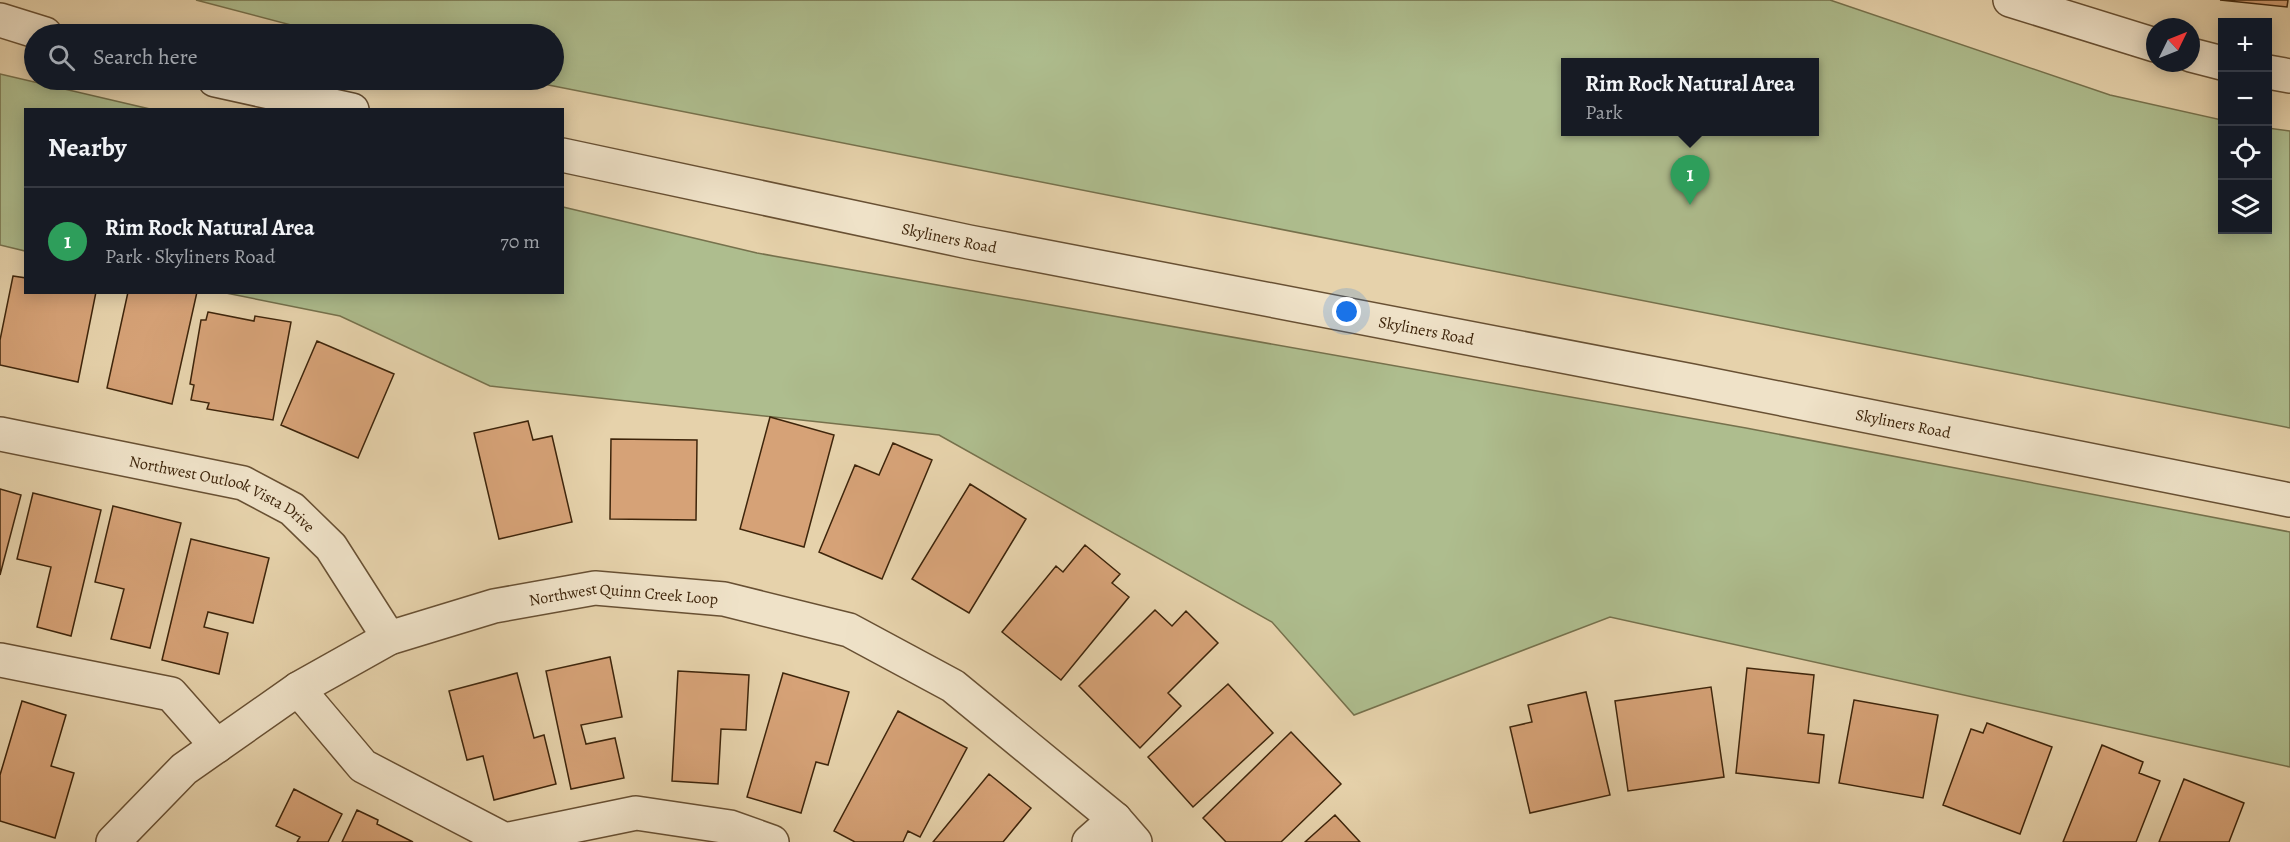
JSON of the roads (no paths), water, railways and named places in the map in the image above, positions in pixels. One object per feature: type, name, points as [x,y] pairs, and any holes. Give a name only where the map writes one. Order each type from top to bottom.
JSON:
[{"type":"street","points":[[2010,0],[2146,42]]},
{"type":"street","points":[[0,20],[24,27]]},
{"type":"street","points":[[2200,57],[2218,62]]},
{"type":"street","points":[[2272,73],[2290,76]]},
{"type":"street","points":[[261,90],[343,108]]},
{"type":"street","name":"Skyliners Road","points":[[564,156],[981,244],[1692,381],[2290,500]]},
{"type":"street","name":"Northwest Outlook Vista Drive","points":[[0,434],[243,483],[292,509],[332,547],[389,638]]},
{"type":"street","name":"Northwest Quinn Creek Loop","points":[[113,842],[184,769],[298,689],[389,638],[494,606],[595,588],[724,599],[849,630],[953,687],[1125,831]]},
{"type":"street","points":[[0,660],[171,694],[217,746]]},
{"type":"street","points":[[298,689],[363,766],[506,840],[636,813],[730,827],[772,842]]},
{"type":"street","points":[[1089,842],[1125,831]]},
{"type":"place","name":"Rim Rock Natural Area","points":[[1690,205]]}]
